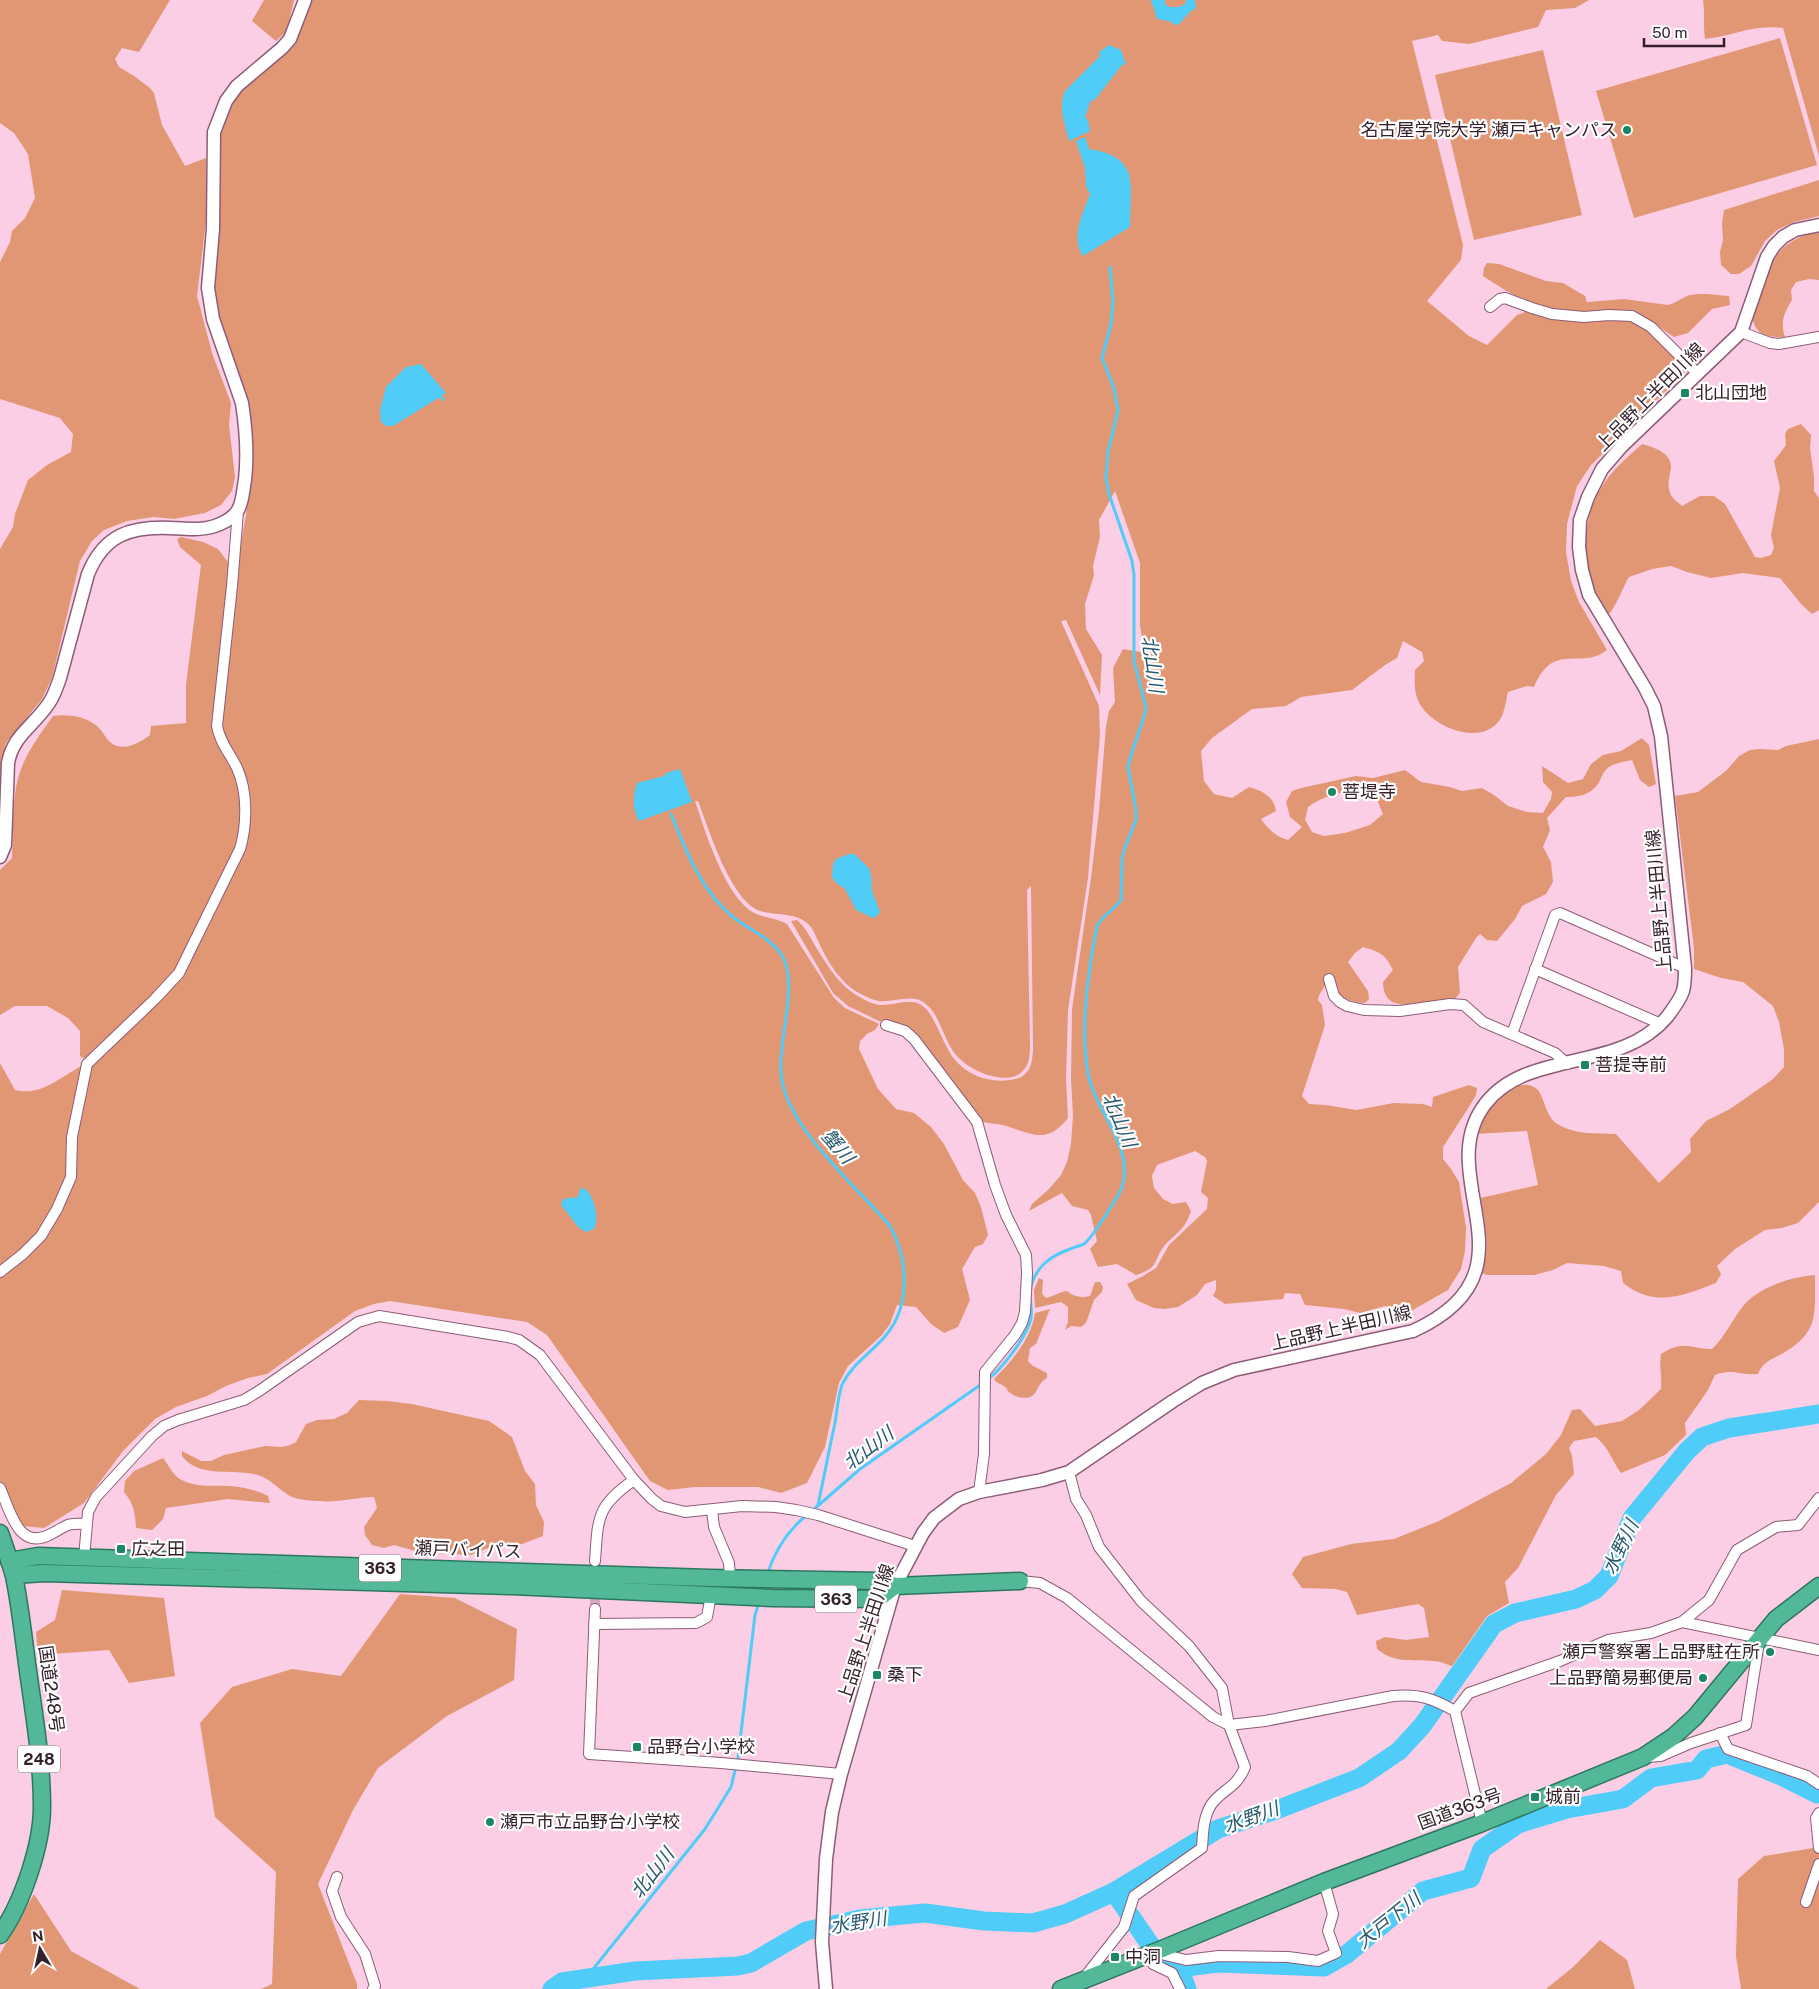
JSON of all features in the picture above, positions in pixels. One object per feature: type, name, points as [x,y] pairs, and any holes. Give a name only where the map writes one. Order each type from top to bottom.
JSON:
[{"type":"highway","name":"国道248号","points":[[0,1533],[11,1568],[39,1747],[42,1808],[36,1846],[22,1894],[9,1923],[0,1936]]},
{"type":"highway","name":"瀬戸バイパス","points":[[11,1568],[38,1556],[881,1581],[896,1586],[1020,1581]]},
{"type":"highway","name":"瀬戸バイパス","points":[[11,1568],[44,1573],[512,1586],[773,1598],[878,1599],[896,1586]]},
{"type":"highway","name":"国道363号","points":[[1061,1989],[1324,1882],[1482,1823],[1643,1757],[1674,1737],[1695,1717],[1776,1620],[1819,1586]]},
{"type":"street","points":[[0,1272],[23,1254],[41,1236],[57,1209],[71,1177],[72,1137],[87,1064],[155,999],[179,973],[240,849],[245,833],[242,784],[238,770],[219,739],[217,726],[238,511],[246,471],[242,404],[213,319],[208,288],[213,228],[214,132],[226,102],[237,86],[290,39],[304,0]]},
{"type":"street","name":"上品野上半田川線","points":[[826,1989],[822,1942],[823,1906],[829,1831],[840,1774],[896,1586],[915,1546],[928,1525],[944,1509],[959,1498],[1042,1480],[1069,1472],[1173,1400],[1202,1383],[1234,1370],[1413,1331],[1440,1317],[1450,1309],[1470,1282],[1479,1258],[1479,1236],[1469,1149],[1470,1133],[1478,1112],[1492,1095],[1516,1079],[1536,1071],[1622,1049],[1639,1040],[1661,1024],[1673,1009],[1683,990],[1685,968],[1661,736],[1654,706],[1645,688],[1589,595],[1582,570],[1579,547],[1580,520],[1588,497],[1602,469],[1621,447],[1741,332],[1767,257],[1774,246],[1783,237],[1795,230],[1819,225]]},
{"type":"street","points":[[1490,307],[1500,299],[1505,298],[1552,314],[1584,317],[1632,316],[1651,327],[1698,374]]},
{"type":"street","points":[[1741,332],[1770,343],[1779,344],[1819,337]]},
{"type":"street","points":[[0,857],[5,845],[10,750],[54,694],[88,574],[95,558],[105,545],[123,533],[154,528],[191,529],[214,526],[228,520],[238,511]]},
{"type":"street","points":[[1512,1034],[1555,915],[1560,913],[1685,968]]},
{"type":"street","points":[[1535,969],[1661,1024]]},
{"type":"street","points":[[1329,979],[1334,996],[1348,1006],[1364,1010],[1400,1011],[1464,1005],[1483,1022],[1555,1053],[1567,1064]]},
{"type":"street","points":[[886,1025],[905,1031],[914,1039],[977,1122],[995,1185],[1006,1215],[1026,1255],[1025,1312],[1022,1322],[1015,1335],[985,1372],[984,1454],[980,1492]]},
{"type":"street","points":[[84,1558],[88,1512],[96,1497],[152,1436],[164,1426],[244,1400],[260,1391],[358,1322],[379,1316],[508,1336],[530,1347],[548,1365],[634,1480],[652,1499],[672,1510],[684,1512],[750,1506],[796,1510],[818,1515],[915,1546]]},
{"type":"street","points":[[1069,1472],[1076,1499],[1086,1515],[1099,1547],[1141,1601],[1188,1646],[1222,1688],[1228,1725],[1245,1767],[1240,1779],[1212,1804],[1204,1819],[1202,1848],[1134,1896],[1124,1927],[1082,1981]]},
{"type":"street","points":[[595,1561],[600,1514],[613,1496],[634,1480]]},
{"type":"street","points":[[0,1488],[17,1529],[26,1537],[36,1539],[52,1534],[64,1525],[86,1524]]},
{"type":"street","points":[[1454,1710],[1469,1694],[1560,1661],[1608,1640],[1651,1633],[1682,1622],[1709,1600],[1737,1550],[1776,1527],[1798,1525],[1819,1498]]},
{"type":"street","points":[[712,1510],[714,1527],[729,1563],[730,1578]]},
{"type":"street","points":[[1020,1581],[1040,1584],[1068,1598],[1214,1717],[1228,1725],[1265,1721],[1393,1696],[1414,1694],[1435,1700],[1454,1710],[1482,1823]]},
{"type":"street","points":[[594,1624],[696,1623],[707,1617],[711,1595]]},
{"type":"street","points":[[595,1609],[590,1754],[840,1774]]},
{"type":"street","points":[[1682,1622],[1819,1650]]},
{"type":"street","points":[[1643,1757],[1661,1756],[1746,1725],[1759,1639]]},
{"type":"street","points":[[1720,1733],[1728,1749],[1806,1776],[1819,1784]]},
{"type":"street","points":[[1819,1813],[1816,1818],[1819,1848]]},
{"type":"street","points":[[1806,1902],[1819,1864]]},
{"type":"street","points":[[337,1877],[332,1891],[341,1917],[365,1954],[375,1986],[373,1989]]},
{"type":"street","points":[[1162,1949],[1165,1955],[1186,1960],[1219,1956],[1288,1957],[1318,1961],[1336,1953],[1328,1931],[1333,1914],[1324,1882]]},
{"type":"street","points":[[1147,1955],[1153,1964],[1172,1973],[1180,1989]]},
{"type":"shaded area","points":[[0,0],[170,0],[139,52],[122,48],[115,59],[119,67],[134,76],[154,93],[162,125],[185,166],[206,158],[206,222],[197,296],[212,353],[231,403],[229,425],[235,477],[232,491],[221,505],[205,513],[174,519],[154,517],[127,521],[104,530],[92,541],[80,561],[52,678],[42,699],[6,743],[2,763],[0,799],[0,549],[13,527],[15,514],[28,480],[47,465],[71,452],[73,434],[60,418],[0,399],[0,262],[10,242],[12,231],[25,218],[35,198],[28,154],[14,133],[0,123]]},
{"type":"shaded area","points":[[264,0],[294,0],[287,31],[276,41],[252,21]]},
{"type":"shaded area","points":[[310,0],[1589,0],[1575,8],[1546,10],[1538,27],[1469,44],[1442,41],[1438,35],[1412,41],[1463,245],[1461,260],[1427,301],[1469,336],[1487,345],[1517,315],[1528,311],[1628,320],[1647,329],[1687,370],[1591,465],[1577,486],[1567,524],[1566,552],[1571,581],[1579,602],[1607,650],[1597,656],[1559,660],[1550,664],[1534,687],[1527,686],[1508,692],[1501,718],[1494,727],[1474,733],[1451,729],[1431,717],[1424,710],[1415,691],[1415,670],[1424,661],[1422,652],[1403,641],[1397,658],[1352,690],[1301,697],[1286,706],[1252,709],[1212,738],[1201,751],[1204,781],[1214,794],[1232,798],[1249,787],[1263,792],[1273,801],[1276,811],[1261,819],[1273,832],[1288,840],[1302,827],[1290,817],[1286,802],[1292,791],[1301,788],[1356,776],[1373,778],[1405,770],[1421,782],[1462,791],[1482,788],[1508,806],[1527,812],[1543,813],[1551,799],[1552,792],[1543,782],[1542,766],[1568,783],[1583,779],[1591,764],[1603,755],[1621,751],[1642,738],[1649,745],[1656,784],[1649,787],[1640,780],[1632,760],[1617,764],[1611,766],[1603,773],[1598,784],[1591,791],[1580,796],[1566,797],[1547,818],[1550,830],[1543,847],[1551,862],[1553,882],[1546,894],[1522,906],[1515,919],[1497,941],[1487,940],[1480,934],[1476,938],[1458,967],[1460,993],[1455,999],[1408,1005],[1392,1001],[1385,994],[1383,982],[1393,970],[1381,954],[1363,947],[1348,962],[1368,991],[1369,999],[1365,1003],[1347,999],[1327,979],[1320,994],[1318,1000],[1322,1005],[1325,1025],[1302,1096],[1309,1104],[1356,1110],[1394,1103],[1423,1104],[1432,1107],[1433,1097],[1469,1085],[1477,1088],[1476,1095],[1443,1147],[1443,1159],[1459,1182],[1466,1228],[1465,1251],[1461,1269],[1448,1290],[1411,1311],[1385,1306],[1360,1313],[1344,1309],[1305,1305],[1300,1294],[1285,1293],[1283,1299],[1225,1304],[1213,1296],[1216,1290],[1216,1280],[1205,1284],[1197,1295],[1178,1307],[1154,1308],[1136,1300],[1127,1284],[1156,1268],[1169,1245],[1207,1209],[1208,1198],[1201,1192],[1207,1161],[1205,1157],[1195,1151],[1157,1165],[1152,1176],[1154,1188],[1163,1199],[1173,1204],[1186,1202],[1191,1211],[1183,1227],[1165,1245],[1153,1266],[1136,1275],[1117,1264],[1098,1267],[1090,1249],[1097,1241],[1091,1215],[1088,1210],[1072,1206],[1062,1193],[1029,1211],[1032,1204],[1061,1175],[1067,1162],[1071,1144],[1073,1115],[1071,1080],[1072,1009],[1091,878],[1106,726],[1109,711],[1115,702],[1113,668],[1123,649],[1141,652],[1143,644],[1140,625],[1140,563],[1115,491],[1099,520],[1100,537],[1093,566],[1094,575],[1085,604],[1086,629],[1102,655],[1100,695],[1066,620],[1061,621],[1099,706],[1100,735],[1088,878],[1068,1010],[1066,1079],[1068,1118],[1060,1127],[1045,1135],[1038,1135],[1003,1125],[980,1121],[917,1036],[848,1006],[833,993],[791,921],[797,920],[807,931],[831,970],[850,991],[864,1000],[880,1005],[908,1002],[919,1004],[928,1012],[951,1054],[961,1066],[980,1077],[1002,1081],[1010,1080],[1027,1073],[1033,1051],[1031,886],[1027,890],[1029,1060],[1021,1072],[1013,1077],[994,1077],[984,1074],[960,1059],[950,1046],[932,1010],[922,1001],[910,999],[879,1001],[863,995],[849,986],[833,969],[812,928],[800,918],[767,913],[749,904],[730,879],[698,801],[695,801],[717,862],[734,893],[754,913],[787,924],[834,998],[845,1008],[879,1024],[875,1030],[867,1034],[860,1041],[859,1049],[878,1089],[896,1109],[914,1113],[931,1127],[944,1144],[963,1180],[975,1193],[981,1207],[988,1235],[983,1244],[975,1247],[962,1269],[970,1300],[958,1327],[944,1333],[931,1324],[916,1307],[897,1305],[890,1324],[882,1335],[848,1366],[839,1383],[825,1447],[807,1483],[781,1493],[758,1487],[695,1487],[668,1490],[650,1481],[547,1335],[527,1322],[390,1301],[374,1304],[355,1311],[267,1374],[226,1386],[207,1396],[176,1407],[155,1419],[123,1451],[84,1503],[44,1528],[22,1526],[0,1483],[0,1273],[23,1257],[72,1178],[74,1136],[88,1065],[181,973],[193,956],[209,922],[248,813],[220,729],[236,570],[251,475],[253,436],[246,397],[219,315],[215,290],[214,274],[219,228],[219,139],[223,121],[230,106],[241,91],[296,42]],"holes":[[[1360,789],[1370,793],[1375,798],[1383,814],[1370,825],[1345,833],[1324,836],[1312,832],[1305,820],[1308,807],[1333,795]]]},
{"type":"shaded area","points":[[1703,0],[1819,0],[1819,156],[1783,28],[1752,29],[1705,39]]},
{"type":"shaded area","points":[[1780,38],[1817,165],[1634,218],[1596,91]]},
{"type":"shaded area","points":[[1543,50],[1582,215],[1474,240],[1435,75]]},
{"type":"shaded area","points":[[1819,180],[1819,216],[1794,222],[1777,230],[1765,241],[1751,266],[1739,274],[1731,274],[1721,265],[1720,252],[1723,240],[1722,223],[1724,210]]},
{"type":"shaded area","points":[[1819,231],[1819,280],[1809,279],[1796,282],[1791,290],[1792,300],[1785,313],[1783,322],[1785,337],[1773,337],[1763,334],[1756,327],[1752,316],[1767,273],[1780,251],[1802,236]]},
{"type":"shaded area","points":[[1487,263],[1499,264],[1546,281],[1563,283],[1585,296],[1587,302],[1624,299],[1668,305],[1687,296],[1702,294],[1729,296],[1730,305],[1712,309],[1688,333],[1674,337],[1648,319],[1637,314],[1563,311],[1536,305],[1483,276]]},
{"type":"shaded area","points":[[1801,424],[1811,435],[1810,448],[1814,491],[1819,498],[1819,610],[1812,614],[1780,578],[1743,573],[1711,578],[1671,566],[1652,569],[1629,577],[1613,609],[1610,613],[1606,613],[1592,588],[1587,562],[1586,537],[1594,501],[1607,479],[1624,461],[1642,444],[1661,451],[1670,462],[1669,488],[1673,498],[1682,506],[1700,496],[1714,496],[1725,504],[1755,557],[1761,558],[1771,555],[1774,548],[1771,535],[1780,488],[1774,461],[1786,445],[1785,434],[1788,429]]},
{"type":"shaded area","points":[[181,537],[203,542],[218,549],[228,562],[228,589],[214,726],[236,772],[242,811],[238,845],[182,964],[152,999],[86,1060],[80,1056],[80,1031],[68,1018],[47,1006],[15,1006],[0,1015],[0,870],[12,858],[14,801],[21,769],[31,748],[53,716],[65,715],[88,720],[100,729],[110,742],[120,747],[131,746],[146,738],[150,735],[151,726],[186,723],[186,685],[201,565],[180,547],[177,539]]},
{"type":"shaded area","points":[[1819,739],[1819,1202],[1798,1223],[1782,1228],[1765,1230],[1735,1249],[1717,1266],[1721,1274],[1716,1283],[1680,1295],[1658,1297],[1635,1291],[1623,1283],[1621,1271],[1604,1266],[1567,1263],[1553,1270],[1534,1275],[1487,1275],[1482,1273],[1487,1245],[1480,1198],[1538,1185],[1527,1131],[1476,1134],[1494,1102],[1507,1090],[1526,1085],[1535,1088],[1541,1094],[1548,1113],[1554,1122],[1566,1128],[1587,1133],[1616,1134],[1659,1183],[1691,1152],[1690,1139],[1706,1121],[1730,1109],[1773,1079],[1784,1067],[1784,1049],[1779,1022],[1773,1006],[1743,982],[1721,978],[1694,969],[1694,948],[1675,796],[1698,792],[1727,770],[1739,756],[1750,750],[1778,750],[1786,746]]},
{"type":"shaded area","points":[[0,1063],[15,1090],[25,1091],[43,1088],[84,1065],[69,1176],[38,1235],[0,1269]]},
{"type":"shaded area","points":[[1815,1275],[1814,1313],[1808,1331],[1802,1339],[1793,1347],[1767,1362],[1758,1374],[1727,1372],[1715,1375],[1708,1390],[1685,1423],[1686,1435],[1665,1455],[1621,1473],[1607,1450],[1596,1437],[1574,1441],[1569,1448],[1574,1474],[1556,1495],[1518,1568],[1505,1582],[1509,1603],[1487,1616],[1452,1666],[1435,1661],[1397,1659],[1377,1649],[1376,1641],[1385,1637],[1406,1640],[1429,1637],[1424,1608],[1418,1604],[1357,1615],[1347,1592],[1336,1589],[1302,1588],[1292,1574],[1303,1557],[1351,1544],[1394,1539],[1439,1521],[1511,1483],[1546,1454],[1561,1435],[1572,1410],[1580,1409],[1595,1426],[1622,1421],[1639,1410],[1661,1389],[1661,1354],[1669,1349],[1681,1346],[1712,1349],[1751,1298],[1786,1280]]},
{"type":"shaded area","points":[[1039,1278],[1043,1280],[1042,1294],[1046,1298],[1067,1291],[1072,1295],[1090,1296],[1095,1282],[1100,1282],[1103,1287],[1102,1292],[1094,1300],[1086,1323],[1081,1327],[1071,1326],[1065,1330],[1068,1322],[1068,1307],[1061,1302],[1035,1308],[1034,1290]]},
{"type":"shaded area","points":[[1050,1309],[1036,1344],[1030,1348],[1028,1361],[1033,1366],[1047,1373],[1047,1378],[1032,1396],[1027,1398],[1017,1397],[994,1379],[1014,1357],[1025,1341],[1035,1313]]},
{"type":"shaded area","points":[[359,1400],[412,1404],[489,1421],[512,1437],[525,1471],[535,1484],[536,1505],[544,1522],[543,1536],[522,1544],[485,1549],[471,1555],[419,1552],[394,1545],[384,1548],[372,1545],[365,1535],[364,1527],[377,1508],[374,1497],[333,1501],[300,1499],[290,1496],[267,1479],[258,1475],[217,1472],[198,1468],[182,1456],[182,1451],[201,1461],[211,1461],[224,1455],[265,1446],[282,1447],[290,1445],[296,1442],[306,1424],[317,1420],[334,1419],[347,1413]]},
{"type":"shaded area","points":[[163,1458],[175,1475],[186,1482],[198,1485],[250,1489],[268,1496],[270,1503],[228,1499],[166,1508],[163,1519],[152,1530],[136,1528],[133,1509],[124,1492],[125,1481],[134,1471]]},
{"type":"shaded area","points":[[62,1590],[164,1598],[175,1676],[129,1683],[109,1650],[38,1655],[36,1632],[55,1620]]},
{"type":"shaded area","points":[[400,1594],[455,1598],[517,1629],[514,1680],[447,1716],[378,1768],[353,1810],[318,1884],[357,1984],[357,1989],[261,1989],[272,1984],[276,1872],[215,1817],[200,1723],[232,1687],[292,1669],[341,1676]]},
{"type":"shaded area","points":[[1819,1847],[1819,1989],[1741,1989],[1736,1956],[1738,1879],[1764,1856]]},
{"type":"shaded area","points":[[34,1894],[71,1951],[140,1989],[0,1989],[0,1954]]},
{"type":"shaded area","points":[[1600,1940],[1627,1960],[1635,1989],[1546,1989],[1572,1968]]},
{"type":"water","points":[[1151,0],[1165,0],[1165,4],[1169,7],[1179,7],[1186,3],[1186,0],[1195,0],[1196,8],[1179,24],[1175,25],[1169,21],[1157,19]]},
{"type":"water","points":[[1109,45],[1121,50],[1126,64],[1122,65],[1094,101],[1091,100],[1085,117],[1088,120],[1090,131],[1069,141],[1062,109],[1065,91],[1100,56],[1099,52]]},
{"type":"water","points":[[1085,137],[1089,149],[1112,155],[1125,166],[1130,177],[1131,198],[1130,227],[1083,256],[1079,249],[1078,233],[1081,217],[1090,194],[1086,187],[1085,168],[1076,141]]},
{"type":"water","points":[[421,364],[446,393],[442,395],[445,400],[442,401],[440,397],[393,426],[386,426],[381,422],[380,410],[386,387],[406,367]]},
{"type":"water","points":[[680,769],[692,802],[639,821],[635,812],[634,802],[637,783],[664,776],[666,773]]},
{"type":"water","points":[[854,854],[869,868],[872,891],[880,912],[873,918],[856,910],[845,889],[835,882],[832,877],[833,864],[836,859]]},
{"type":"water","points":[[584,1188],[591,1196],[596,1213],[594,1229],[586,1232],[579,1228],[561,1205],[563,1199],[578,1197],[580,1189]]},
{"type":"waterway","name":"北山川","points":[[1031,1287],[1037,1273],[1045,1263],[1057,1255],[1084,1244],[1093,1234],[1120,1192],[1125,1172],[1119,1143],[1092,1087],[1088,1073],[1085,1037],[1088,980],[1097,926],[1102,918],[1121,900],[1122,860],[1136,820],[1128,767],[1146,708],[1134,661],[1134,575],[1132,561],[1109,494],[1106,479],[1108,452],[1118,410],[1114,388],[1102,358],[1111,324],[1113,301],[1110,267]]},
{"type":"waterway","name":"蟹川","points":[[671,814],[696,870],[712,895],[733,917],[764,938],[781,954],[789,981],[781,1067],[782,1081],[788,1100],[811,1139],[890,1226],[896,1239],[903,1266],[903,1295],[895,1322],[887,1334],[851,1370],[842,1385],[818,1505]]},
{"type":"waterway","name":"北山川","points":[[988,1379],[1007,1360],[1025,1333],[1031,1318],[1030,1298]]},
{"type":"waterway","name":"北山川","points":[[812,1511],[860,1469],[983,1383]]},
{"type":"waterway","name":"水野川","points":[[552,1989],[562,1982],[635,1971],[738,1966],[751,1963],[806,1931],[860,1919],[925,1913],[984,1921],[1033,1923],[1065,1914],[1114,1892],[1218,1829],[1279,1809],[1359,1778],[1399,1751],[1422,1726],[1494,1624],[1515,1613],[1576,1599],[1595,1590],[1609,1576],[1632,1518],[1687,1451],[1702,1437],[1729,1428],[1819,1414]]},
{"type":"waterway","name":"北山川","points":[[767,1575],[782,1542],[807,1515]]},
{"type":"waterway","name":"北山川","points":[[586,1978],[705,1829],[731,1787],[738,1758],[755,1615],[759,1603]]},
{"type":"waterway","name":"大戸下川","points":[[1179,1968],[1217,1963],[1324,1967],[1347,1954],[1423,1891],[1471,1878],[1482,1849],[1518,1824],[1567,1809],[1623,1799],[1651,1778],[1697,1770],[1706,1759],[1727,1754],[1781,1776],[1817,1794]]},
{"type":"waterway","points":[[1114,1892],[1160,1959],[1179,1968],[1187,1989]]},
{"type":"tunnel","points":[[595,1561],[595,1609]]},
{"type":"place","name":"名古屋学院大学 瀬戸キャンパス","points":[[1627,130]]},
{"type":"place","name":"北山団地","points":[[1685,393]]},
{"type":"place","name":"菩堤寺","points":[[1332,792]]},
{"type":"place","name":"菩提寺前","points":[[1585,1065]]},
{"type":"place","name":"広之田","points":[[121,1549]]},
{"type":"place","name":"瀬戸警察署上品野駐在所","points":[[1770,1652]]},
{"type":"place","name":"桑下","points":[[877,1675]]},
{"type":"place","name":"上品野簡易郵便局","points":[[1703,1678]]},
{"type":"place","name":"品野台小学校","points":[[637,1747]]},
{"type":"place","name":"城前","points":[[1535,1797]]},
{"type":"place","name":"瀬戸市立品野台小学校","points":[[490,1822]]},
{"type":"place","name":"中洞","points":[[1115,1957]]}]
